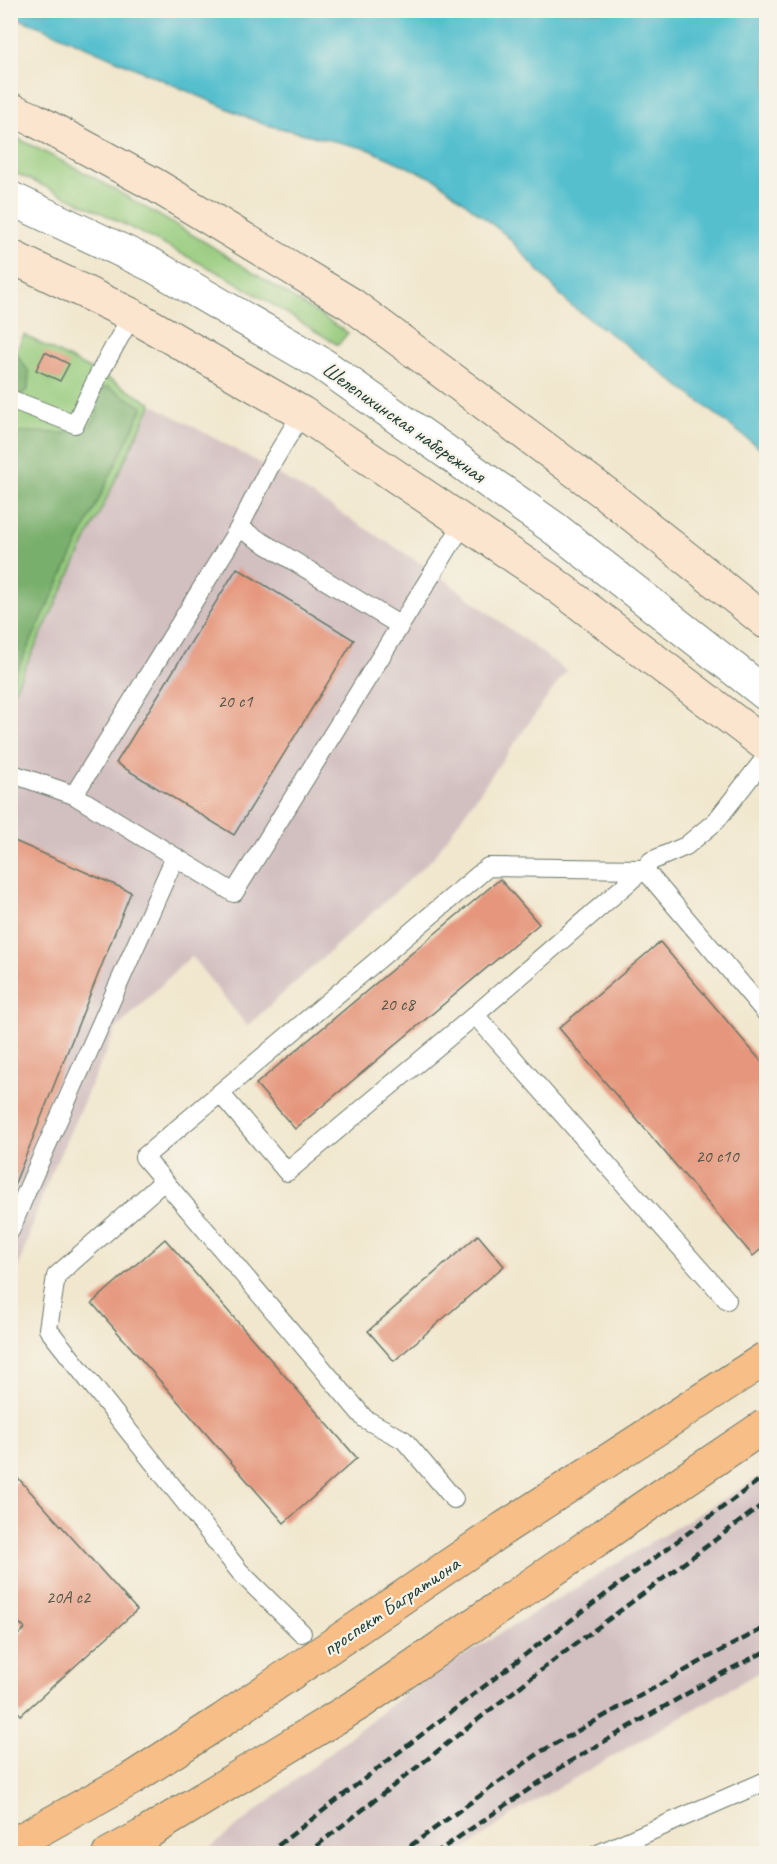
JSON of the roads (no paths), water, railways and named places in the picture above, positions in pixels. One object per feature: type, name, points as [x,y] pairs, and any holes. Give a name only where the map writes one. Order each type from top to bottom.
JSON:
[{"type":"main road","points":[[10,109],[33,119],[155,185],[351,304],[605,493],[766,622]]},
{"type":"main road","points":[[10,256],[132,315],[302,413],[548,579],[766,745]]},
{"type":"main road","name":"проспект Багратиона","points":[[10,1846],[131,1779],[224,1719],[504,1528],[766,1358]]},
{"type":"main road","points":[[109,1854],[129,1845],[360,1703],[766,1425]]},
{"type":"street","name":"Шелепихинская набережная","points":[[10,198],[152,265],[322,364],[554,528],[766,694]]},
{"type":"lane","points":[[10,399],[75,424],[99,374],[132,315]]},
{"type":"lane","points":[[74,795],[239,528],[269,468],[302,413]]},
{"type":"lane","points":[[10,773],[74,795],[234,893],[465,521]]},
{"type":"lane","points":[[239,528],[399,625]]},
{"type":"lane","points":[[220,1093],[287,1172],[645,869],[651,861],[686,846],[717,822],[766,757]]},
{"type":"lane","points":[[10,1231],[175,857]]},
{"type":"lane","points":[[454,1499],[404,1440],[365,1419],[144,1157],[488,867],[645,869],[766,1013]]},
{"type":"lane","points":[[475,1014],[727,1300]]},
{"type":"lane","points":[[164,1181],[56,1276],[48,1329],[240,1572],[302,1633]]},
{"type":"lane","points":[[598,1854],[766,1781]]},
{"type":"water","points":[[10,11],[766,11],[766,453],[569,304],[507,236],[437,180],[368,149],[263,124],[11,16]]},
{"type":"railway","points":[[267,1854],[539,1644],[766,1475]]},
{"type":"railway","points":[[306,1854],[554,1660],[766,1502]]},
{"type":"railway","points":[[399,1854],[542,1751],[766,1627]]},
{"type":"railway","points":[[434,1854],[569,1762],[719,1675],[766,1651]]}]
